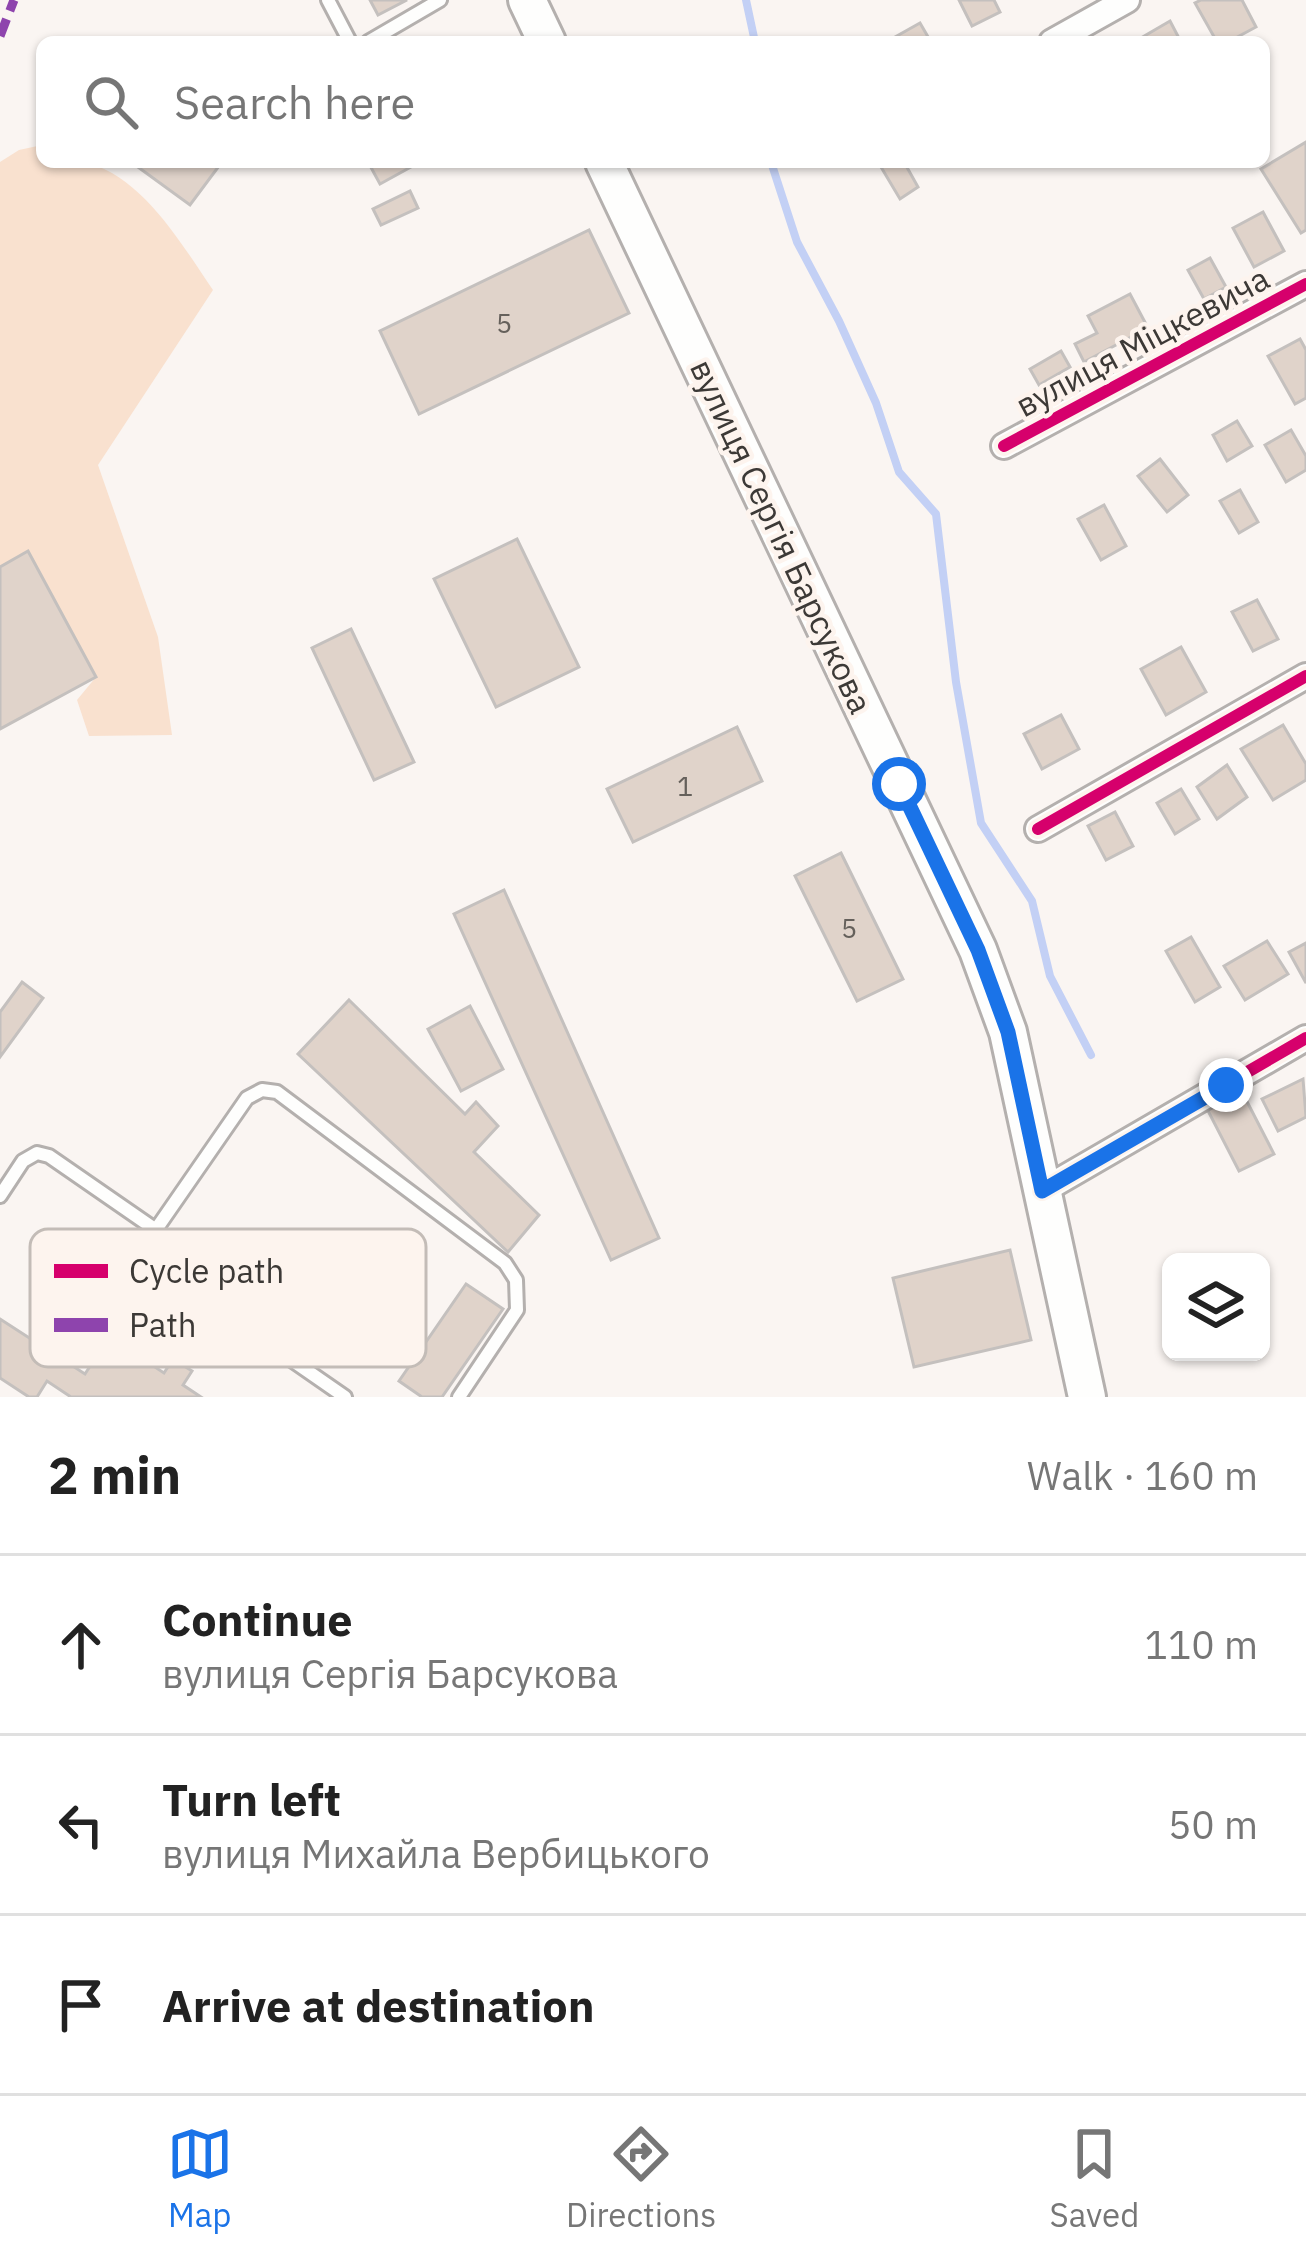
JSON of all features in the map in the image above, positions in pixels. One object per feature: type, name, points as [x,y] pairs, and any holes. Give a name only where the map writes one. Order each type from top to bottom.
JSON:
[{"type":"main road","points":[[527,0],[544,36]]},
{"type":"main road","name":"вулиця Сергія Барсукова","points":[[607,168],[978,950],[1008,1032],[1087,1397]]},
{"type":"street","points":[[1063,36],[1127,0]]},
{"type":"street","name":"вулиця Міцкевича","points":[[1004,446],[1306,284]]},
{"type":"street","points":[[1039,829],[1306,676]]},
{"type":"street","points":[[1042,1191],[1306,1037]]},
{"type":"lane","points":[[328,0],[347,36]]},
{"type":"lane","points":[[378,36],[440,0]]},
{"type":"lane","points":[[157,1229],[247,1098],[262,1090],[277,1092],[505,1263],[516,1280],[517,1310],[458,1397]]},
{"type":"lane","points":[[0,1196],[23,1161],[38,1154],[49,1156],[155,1229]]},
{"type":"lane","points":[[302,1367],[345,1397]]},
{"type":"shaded area","points":[[36,146],[36,168],[102,168],[128,184],[160,216],[213,290],[98,465],[158,637],[172,735],[89,736],[77,700],[96,677],[27,552],[0,567],[0,162]]},
{"type":"building","points":[[370,0],[407,0],[378,15]]},
{"type":"building","points":[[959,0],[994,0],[1000,12],[972,26]]},
{"type":"building","points":[[1242,0],[1256,27],[1239,36],[1214,36],[1195,3]]},
{"type":"building","points":[[1170,21],[1178,36],[1144,36]]},
{"type":"building","points":[[920,23],[928,36],[897,36]]},
{"type":"building","points":[[1306,142],[1306,230],[1301,233],[1261,169],[1270,168]]},
{"type":"building","points":[[139,168],[218,168],[190,205]]},
{"type":"building","points":[[371,168],[409,168],[380,184]]},
{"type":"building","points":[[882,168],[907,168],[918,187],[900,199]]},
{"type":"building","points":[[410,191],[418,208],[381,225],[373,209]]},
{"type":"building","points":[[1263,212],[1284,251],[1254,267],[1233,228]]},
{"type":"building","points":[[589,230],[629,313],[419,414],[380,331]]},
{"type":"building","points":[[1210,258],[1226,287],[1204,299],[1188,270]]},
{"type":"building","points":[[1130,294],[1148,328],[1084,362],[1075,344],[1097,333],[1088,316]]},
{"type":"building","points":[[1300,339],[1306,350],[1306,398],[1295,404],[1268,356]]},
{"type":"building","points":[[1061,351],[1070,367],[1039,385],[1030,369]]},
{"type":"building","points":[[1237,421],[1252,446],[1227,461],[1213,435]]},
{"type":"building","points":[[1291,430],[1306,456],[1306,470],[1286,482],[1265,445]]},
{"type":"building","points":[[1160,459],[1188,495],[1167,512],[1138,476]]},
{"type":"building","points":[[1240,490],[1258,522],[1239,533],[1220,501]]},
{"type":"building","points":[[1104,505],[1126,546],[1101,560],[1078,519]]},
{"type":"building","points":[[517,539],[579,667],[496,707],[434,579]]},
{"type":"building","points":[[28,551],[96,677],[0,729],[0,567]]},
{"type":"building","points":[[1257,600],[1278,639],[1253,651],[1232,612]]},
{"type":"building","points":[[351,629],[414,762],[374,780],[312,648]]},
{"type":"building","points":[[1181,647],[1206,692],[1166,715],[1141,669]]},
{"type":"building","points":[[1061,715],[1079,749],[1042,769],[1024,734]]},
{"type":"building","points":[[1283,725],[1306,764],[1306,780],[1273,800],[1241,749]]},
{"type":"building","points":[[737,727],[762,781],[633,842],[607,789]]},
{"type":"building","points":[[1227,765],[1247,797],[1217,819],[1197,787]]},
{"type":"building","points":[[1181,789],[1199,819],[1175,834],[1157,803]]},
{"type":"building","points":[[1115,812],[1133,846],[1106,860],[1088,826]]},
{"type":"building","points":[[841,853],[903,979],[857,1001],[795,876]]},
{"type":"building","points":[[504,890],[659,1238],[611,1260],[454,914]]},
{"type":"building","points":[[1191,937],[1220,987],[1195,1002],[1166,951]]},
{"type":"building","points":[[1267,941],[1288,974],[1245,1000],[1224,966]]},
{"type":"building","points":[[1306,943],[1306,983],[1289,952]]},
{"type":"building","points":[[22,982],[43,998],[0,1057],[0,1012]]},
{"type":"building","points":[[349,1000],[465,1114],[476,1102],[498,1126],[474,1152],[539,1215],[508,1252],[298,1054]]},
{"type":"building","points":[[470,1006],[503,1069],[461,1091],[428,1029]]},
{"type":"building","points":[[1303,1079],[1306,1117],[1278,1131],[1262,1099]]},
{"type":"building","points":[[1240,1088],[1274,1154],[1239,1171],[1205,1105]]},
{"type":"building","points":[[1010,1250],[1031,1340],[914,1367],[893,1278]]},
{"type":"building","points":[[466,1284],[503,1309],[442,1397],[422,1397],[399,1381],[409,1367],[426,1367],[426,1342]]},
{"type":"building","points":[[0,1319],[30,1338],[30,1367],[74,1367],[85,1374],[90,1367],[155,1367],[164,1373],[168,1367],[186,1367],[192,1371],[183,1385],[201,1397],[71,1397],[47,1381],[37,1397],[29,1397],[0,1378]]},
{"type":"waterway","points":[[746,0],[754,36]]},
{"type":"waterway","points":[[773,168],[797,242],[876,403],[899,472],[936,514],[956,682],[981,823],[1032,901],[1050,976],[1091,1055]]},
{"type":"marked path","points":[[0,36],[14,0]]},
{"type":"cycle path","points":[[1004,446],[1306,284]]},
{"type":"cycle path","points":[[1038,829],[1306,676]]},
{"type":"cycle path","points":[[1042,1191],[1306,1038]]},
{"type":"route","points":[[899,784],[978,950],[1008,1032],[1042,1191],[1226,1085]]}]
